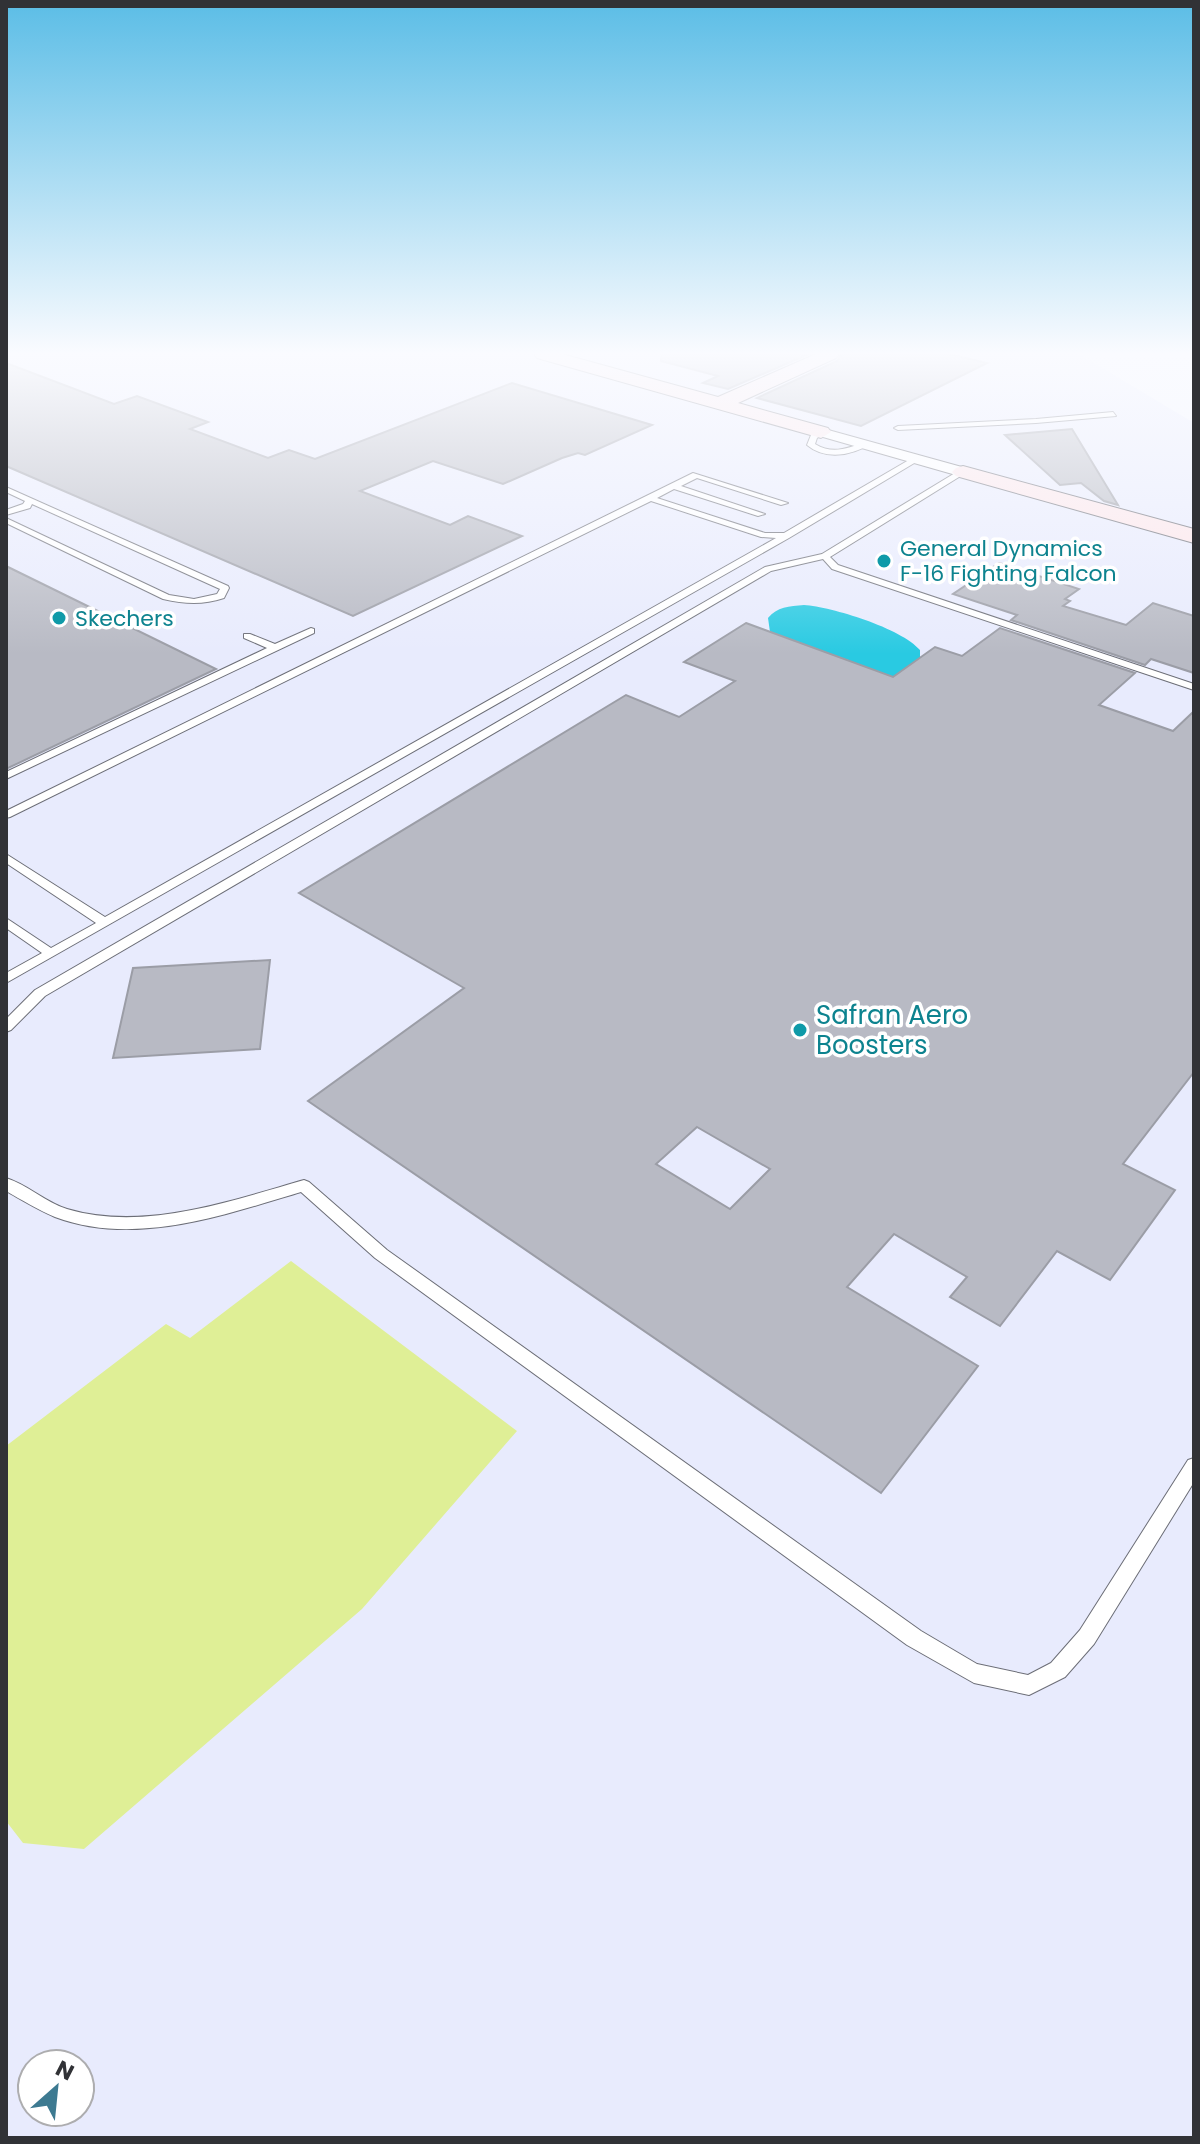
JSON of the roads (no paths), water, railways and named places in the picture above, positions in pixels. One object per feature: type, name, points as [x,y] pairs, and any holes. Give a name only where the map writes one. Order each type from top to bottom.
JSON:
[{"type":"street","points":[[900,454],[1194,536]]},
{"type":"lane","points":[[6,979],[917,459]]},
{"type":"lane","points":[[6,1027],[40,993],[768,569],[825,556],[963,472]]},
{"type":"lane","points":[[6,815],[696,475],[784,503]]},
{"type":"lane","points":[[673,486],[761,514]]},
{"type":"lane","points":[[6,489],[225,588],[221,596],[204,602],[189,603],[166,597],[6,520]]},
{"type":"lane","points":[[650,498],[764,535],[786,536]]},
{"type":"lane","points":[[6,513],[27,506],[29,500]]},
{"type":"lane","points":[[825,556],[835,567],[1194,687]]},
{"type":"lane","points":[[6,776],[311,631]]},
{"type":"lane","points":[[247,636],[275,648]]},
{"type":"lane","points":[[6,858],[105,923]]},
{"type":"lane","points":[[6,922],[51,954]]},
{"type":"lane","points":[[6,1184],[66,1215],[128,1224],[209,1212],[304,1186],[394,1263],[914,1638],[974,1673],[1029,1685],[1058,1670],[1087,1637],[1194,1466]]},
{"type":"water","points":[[804,605],[848,614],[898,634],[920,650],[920,658],[883,684],[848,660],[770,632],[768,618],[775,611]]},
{"type":"place","name":"General Dynamics F-16 Fighting Falcon","points":[[884,561]]},
{"type":"place","name":"Skechers","points":[[59,618]]},
{"type":"place","name":"Safran Aero Boosters","points":[[800,1030]]}]
